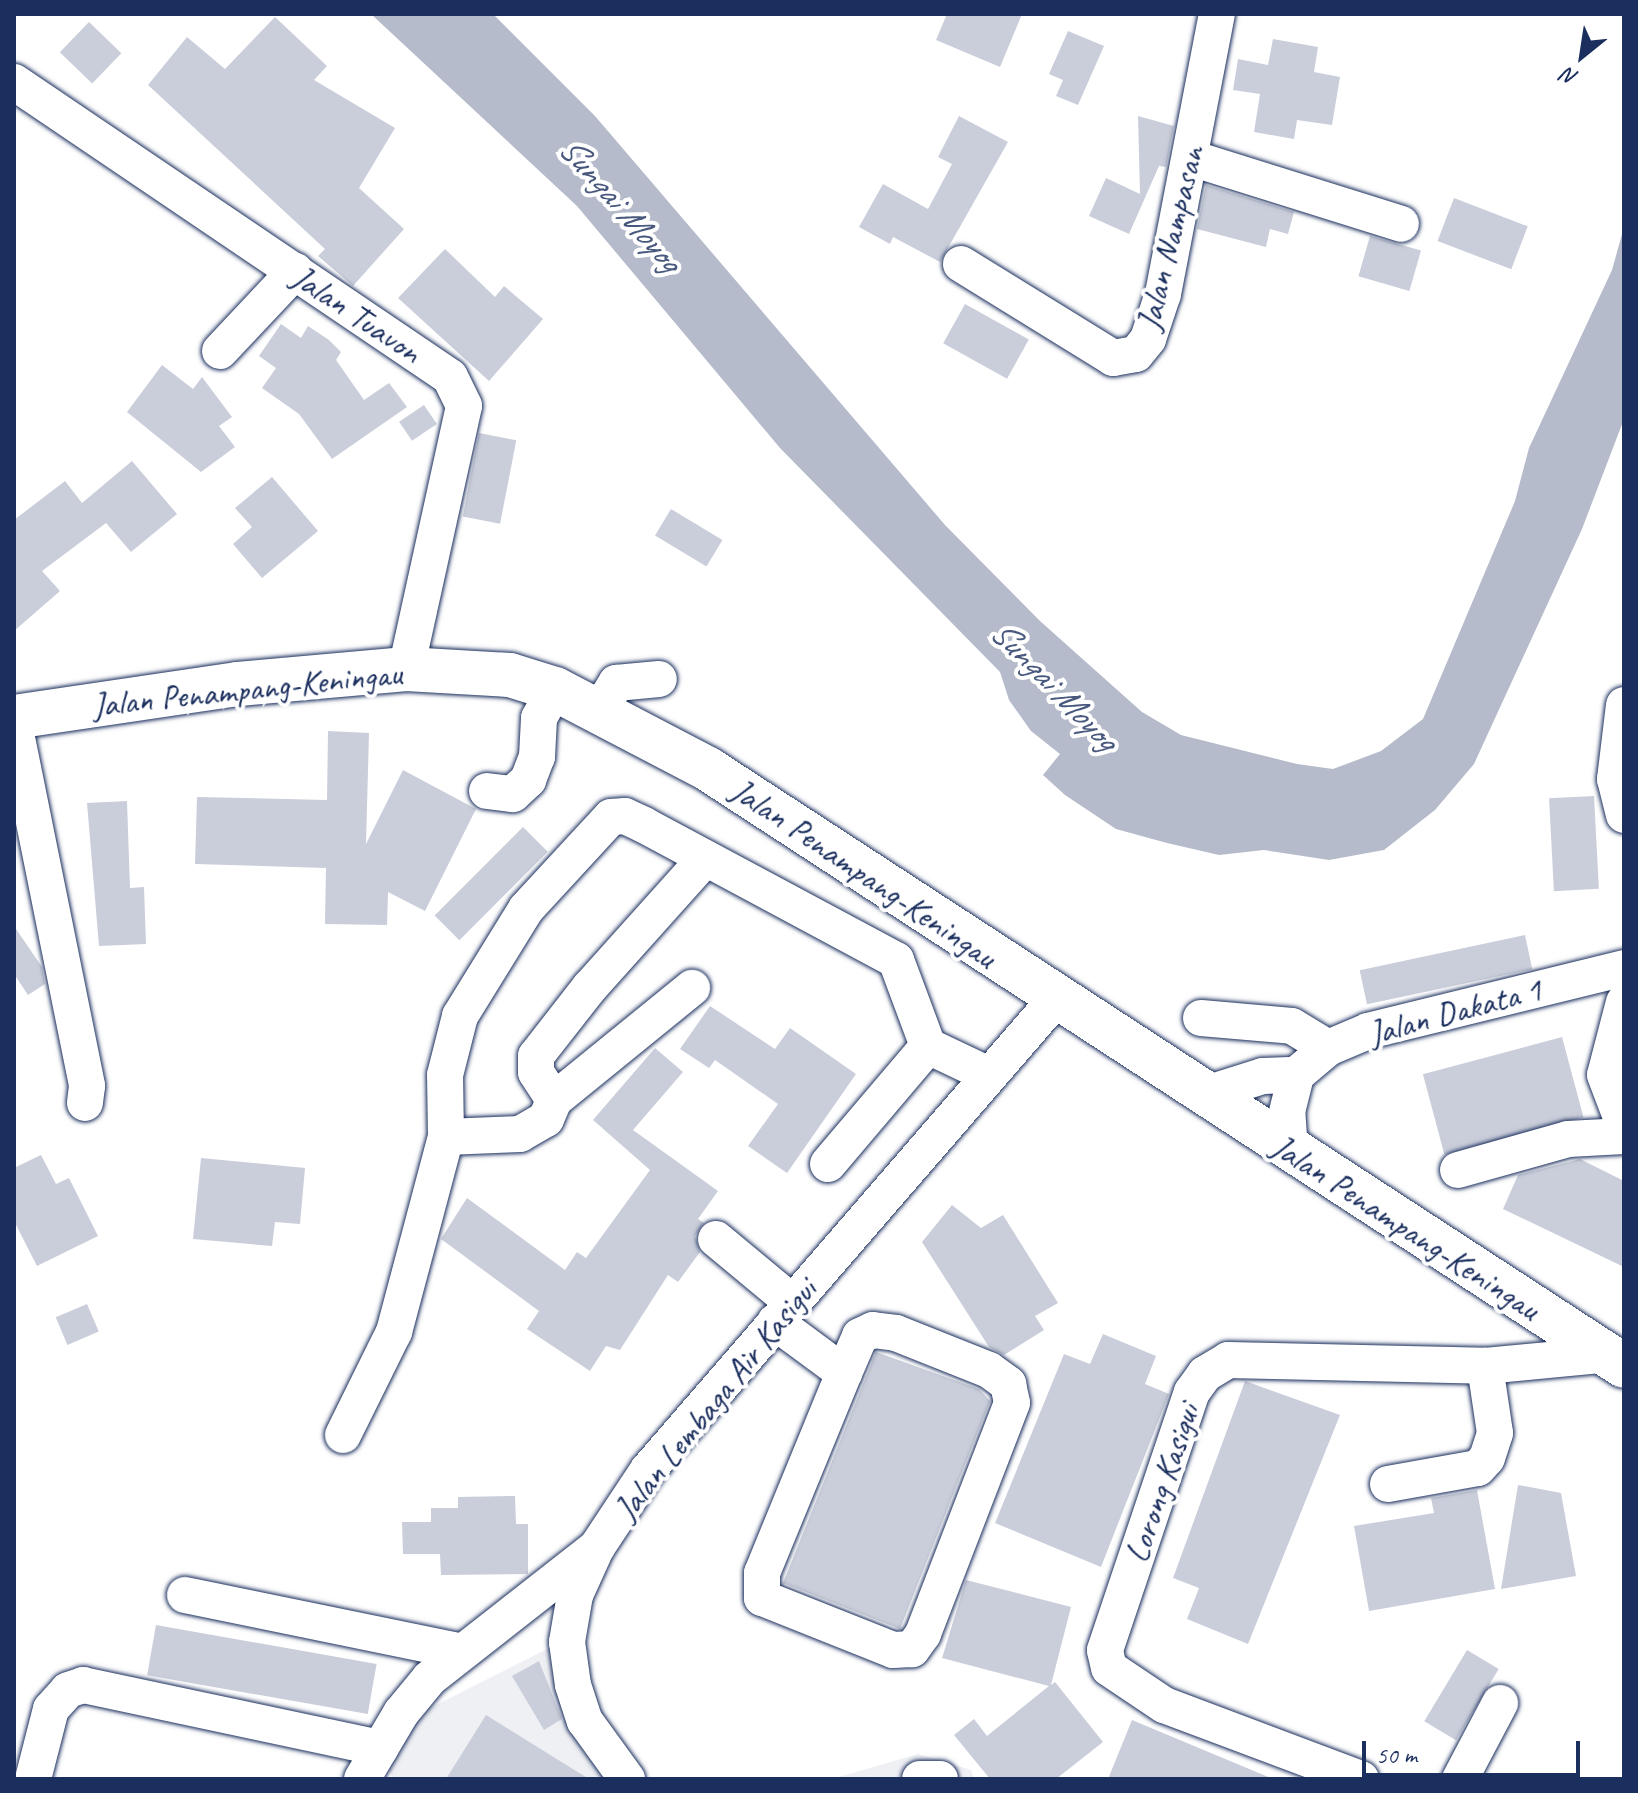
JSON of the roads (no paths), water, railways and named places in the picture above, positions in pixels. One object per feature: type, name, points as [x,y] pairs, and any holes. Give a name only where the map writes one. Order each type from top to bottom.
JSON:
[{"type":"main road","name":"Jalan Penampang-Keningau","points":[[14,720],[238,684],[406,669],[510,675],[555,689],[600,709],[708,769],[1055,1000],[1613,1361]]},
{"type":"street","name":"Jalan Nampasan","points":[[961,264],[1113,358],[1136,354],[1148,339],[1163,294],[1217,14]]},
{"type":"street","name":"Jalan Tuavon","points":[[14,82],[450,377],[460,392],[464,406],[406,669]]},
{"type":"street","points":[[1191,158],[1401,224]]},
{"type":"street","points":[[220,351],[295,271]]},
{"type":"street","points":[[600,709],[616,683],[659,679]]},
{"type":"street","points":[[487,791],[513,794],[528,780],[537,757],[539,718],[555,689]]},
{"type":"street","points":[[14,720],[87,1086],[85,1103]]},
{"type":"street","points":[[1622,723],[1620,769],[1624,815]]},
{"type":"street","points":[[343,1435],[394,1332],[446,1137],[445,1075],[460,1016],[526,909],[611,817],[625,816],[896,960],[928,1046],[989,1075]]},
{"type":"street","points":[[554,1100],[536,1072],[536,1056],[590,987],[705,859]]},
{"type":"street","points":[[896,960],[928,915]]},
{"type":"street","name":"Jalan Dakata 1","points":[[1296,1075],[1328,1048],[1368,1031],[1624,968]]},
{"type":"street","points":[[446,1137],[520,1134],[546,1119],[554,1100],[692,988]]},
{"type":"street","name":"Jalan Lembaga Air Kasigui","points":[[362,1779],[401,1713],[458,1651],[528,1605],[597,1547],[648,1470],[1055,1000]]},
{"type":"street","points":[[1624,1002],[1605,1075],[1624,1125]]},
{"type":"street","points":[[1201,1018],[1292,1026],[1328,1048]]},
{"type":"street","points":[[828,1164],[928,1046]]},
{"type":"street","points":[[1203,1095],[1263,1076],[1296,1075],[1287,1112],[1290,1151]]},
{"type":"street","points":[[1458,1170],[1568,1139],[1624,1136]]},
{"type":"street","points":[[716,1239],[844,1373]]},
{"type":"street","points":[[873,1330],[896,1333],[989,1370],[1008,1384],[1012,1403],[923,1634],[912,1649],[893,1650],[762,1598],[762,1573],[844,1373],[860,1336],[873,1330]]},
{"type":"street","name":"Lorong Kasigui","points":[[1361,1779],[1164,1705],[1121,1680],[1109,1668],[1105,1650],[1192,1392],[1217,1364],[1228,1360],[1485,1366],[1613,1361]]},
{"type":"street","points":[[1388,1484],[1478,1468],[1487,1458],[1495,1433],[1485,1366]]},
{"type":"street","points":[[597,1547],[575,1595],[567,1642],[585,1721],[627,1779]]},
{"type":"street","points":[[185,1595],[458,1651]]},
{"type":"street","points":[[33,1779],[51,1709],[68,1690],[83,1685],[380,1748]]},
{"type":"street","points":[[1460,1779],[1500,1703]]},
{"type":"street","points":[[920,1779],[940,1779]]},
{"type":"water","name":"Sungai Moyog","points":[[371,14],[493,14],[595,116],[945,525],[1040,621],[1142,712],[1181,735],[1297,764],[1333,769],[1381,751],[1423,719],[1515,501],[1529,448],[1612,270],[1624,227],[1624,419],[1582,529],[1474,764],[1435,810],[1384,850],[1329,860],[1264,850],[1219,855],[1167,843],[1116,829],[1065,795],[1043,775],[1060,754],[1031,731],[1009,700],[1000,672],[780,448],[577,206]]}]
